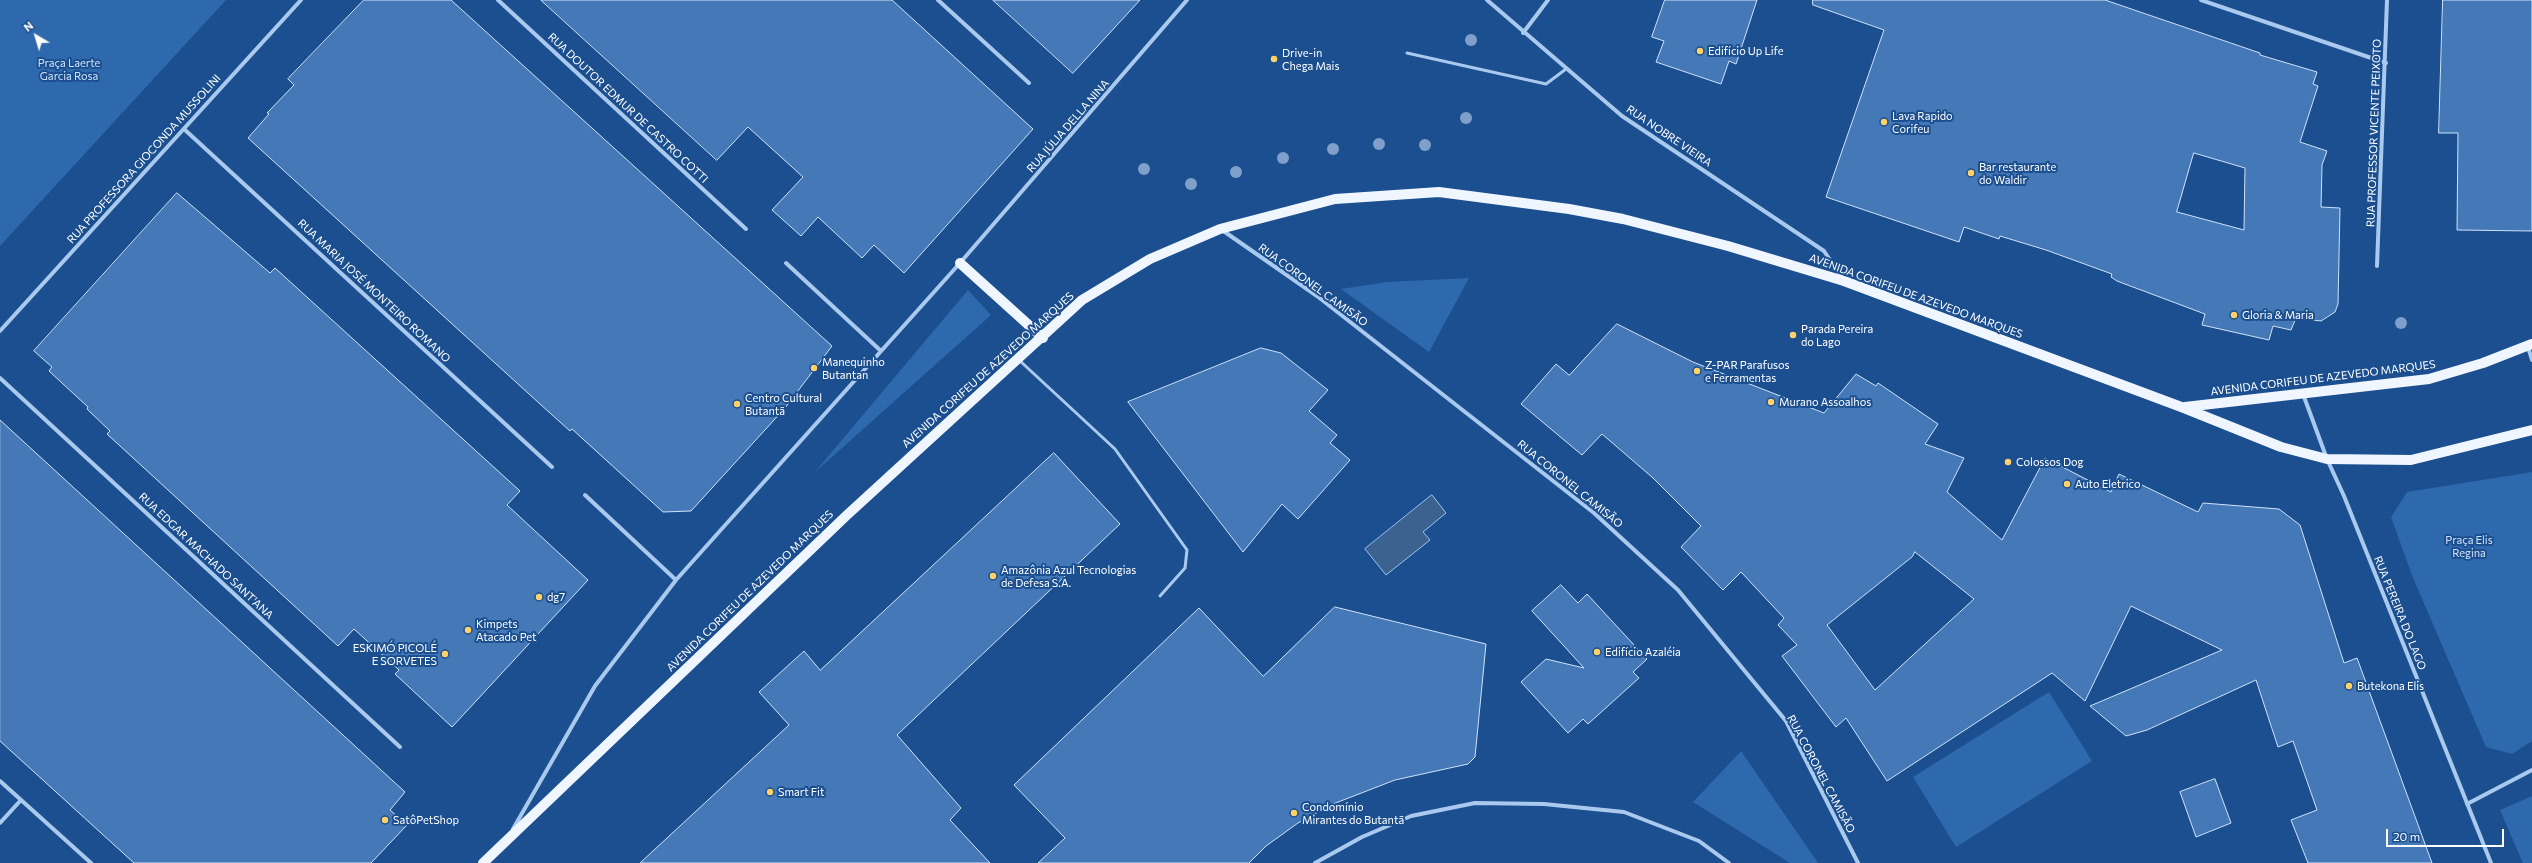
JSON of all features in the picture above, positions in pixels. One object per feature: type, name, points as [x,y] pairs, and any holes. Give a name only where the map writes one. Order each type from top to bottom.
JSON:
[{"type":"main road","name":"AVENIDA CORIFEU DE AZEVEDO MARQUES","points":[[483,863],[847,515],[990,383],[1019,360],[1082,300],[1150,260],[1220,229],[1335,199],[1439,192],[1569,209],[1623,219],[1728,246],[1844,281],[2184,408],[2281,447],[2327,459],[2411,460],[2532,430]]},
{"type":"main road","points":[[960,263],[1043,338]]},
{"type":"main road","name":"AVENIDA CORIFEU DE AZEVEDO MARQUES","points":[[2184,408],[2302,392],[2429,379],[2483,363],[2530,346]]},
{"type":"street","name":"RUA PROFESSORA GIOCONDA MUSSOLINI","points":[[0,331],[301,0]]},
{"type":"street","name":"RUA DOUTOR EDMUR DE CASTRO COTTI","points":[[498,0],[746,229]]},
{"type":"street","points":[[938,0],[1029,84]]},
{"type":"street","name":"RUA JÚLIA DELLA NINA","points":[[960,263],[1188,0]]},
{"type":"street","name":"RUA NOBRE VIEIRA","points":[[1487,0],[1523,33],[1622,116],[1824,251],[1844,281]]},
{"type":"street","points":[[1523,33],[1548,0]]},
{"type":"street","points":[[2201,0],[2386,63]]},
{"type":"street","name":"RUA PROFESSOR VICENTE PEIXOTO","points":[[2377,266],[2386,63],[2387,0]]},
{"type":"street","name":"RUA MARIA JOSÉ MONTEIRO ROMANO","points":[[184,129],[552,467]]},
{"type":"street","name":"RUA CORONEL CAMISÃO","points":[[1220,229],[1317,296],[1582,503],[1678,590],[1786,722],[1858,863]]},
{"type":"street","points":[[786,263],[881,351]]},
{"type":"street","name":"AVENIDA CORIFEU DE AZEVEDO MARQUES","points":[[506,841],[595,686],[676,580],[960,263]]},
{"type":"street","points":[[2530,346],[2532,360]]},
{"type":"street","name":"RUA EDGAR MACHADO SANT'ANA","points":[[0,378],[400,747]]},
{"type":"street","name":"RUA PEREIRA DO LAGO","points":[[2302,392],[2327,459],[2344,496],[2490,863]]},
{"type":"street","points":[[585,495],[676,580]]},
{"type":"street","points":[[2466,804],[2532,770]]},
{"type":"street","points":[[0,781],[90,863]]},
{"type":"street","points":[[0,822],[21,800]]},
{"type":"street","points":[[1315,863],[1362,837],[1411,816],[1475,803],[1544,804],[1624,812],[1700,841],[1728,863]]},
{"type":"lane","points":[[1407,53],[1546,84],[1566,69]]},
{"type":"lane","points":[[1019,360],[1115,449],[1187,550],[1185,568],[1160,596]]},
{"type":"green space","name":"Praça Laerte Garcia Rosa","points":[[0,0],[226,0],[0,246]]},
{"type":"green space","points":[[1469,278],[1429,352],[1341,289],[1387,282]]},
{"type":"green space","points":[[968,290],[991,315],[815,472]]},
{"type":"green space","name":"Praça Elis Regina","points":[[2532,472],[2532,741],[2512,754],[2486,747],[2413,578],[2391,517],[2407,492]]},
{"type":"green space","points":[[2049,692],[2092,761],[1956,847],[1913,777]]},
{"type":"green space","points":[[1741,751],[1818,863],[1790,863],[1693,802]]},
{"type":"green space","points":[[2532,796],[2532,863],[2523,863],[2500,810]]},
{"type":"shaded area","points":[[1432,495],[1446,513],[1423,532],[1430,540],[1386,575],[1365,549]]},
{"type":"building","points":[[364,0],[451,0],[832,346],[785,408],[691,511],[663,512],[572,429],[570,431],[540,404],[248,138],[269,114],[267,113],[294,85],[288,79]]},
{"type":"building","points":[[541,0],[892,0],[1033,129],[904,273],[874,245],[862,258],[818,217],[801,236],[772,210],[803,177],[748,127],[717,160]]},
{"type":"building","points":[[993,0],[1140,0],[1073,73]]},
{"type":"building","name":"Edifício Up Life","points":[[1665,0],[1757,0],[1736,64],[1729,61],[1721,84],[1656,62],[1664,41],[1652,37]]},
{"type":"building","points":[[1813,0],[2105,0],[2260,53],[2260,55],[2317,72],[2313,84],[2318,86],[2300,142],[2327,151],[2322,165],[2321,207],[2340,208],[2338,304],[2335,312],[2321,321],[2296,318],[2291,330],[2273,326],[2269,340],[2202,325],[2205,314],[2117,281],[2111,277],[2112,274],[2046,250],[2000,236],[1999,239],[1964,227],[1959,242],[1826,197],[1884,30],[1813,5]],"holes":[[[2194,153],[2245,168],[2244,230],[2177,212]]]},
{"type":"building","points":[[2443,0],[2532,0],[2532,231],[2457,230],[2458,133],[2439,133]]},
{"type":"building","points":[[177,193],[270,273],[275,268],[520,491],[507,505],[588,580],[452,727],[395,674],[399,670],[354,629],[338,646],[107,434],[110,431],[87,409],[88,407],[49,371],[52,367],[34,351]]},
{"type":"building","points":[[1617,324],[1693,362],[1824,413],[1856,374],[1876,386],[1878,383],[1938,424],[1925,444],[1964,458],[1947,492],[2002,540],[2045,458],[2111,492],[2119,474],[2198,512],[2203,503],[2279,509],[2300,525],[2344,663],[2357,658],[2432,863],[2308,863],[2291,820],[2317,810],[2293,741],[2278,747],[2256,680],[2147,730],[2126,736],[2090,706],[2222,650],[2131,606],[2085,701],[2052,673],[1887,781],[1846,718],[1836,727],[1782,656],[1797,645],[1778,625],[1784,618],[1741,572],[1723,590],[1681,547],[1701,526],[1653,478],[1602,434],[1582,455],[1521,404],[1556,364],[1569,375]],"holes":[[[1915,552],[1974,599],[1875,690],[1827,625],[1912,557]]]},
{"type":"building","points":[[1261,348],[1281,353],[1328,390],[1309,411],[1337,435],[1330,443],[1350,460],[1298,519],[1282,504],[1243,552],[1128,402]]},
{"type":"building","points":[[0,420],[405,792],[390,810],[407,825],[371,863],[134,863],[0,741]]},
{"type":"building","points":[[1054,453],[1120,524],[897,735],[961,808],[950,820],[990,863],[640,863],[789,725],[759,692],[804,651],[820,670]]},
{"type":"building","name":"Edifício Azaléia","points":[[1561,585],[1578,603],[1587,594],[1647,659],[1633,672],[1639,678],[1588,724],[1583,719],[1568,733],[1521,682],[1546,659],[1584,668],[1532,611]]},
{"type":"building","points":[[1335,607],[1486,644],[1475,757],[1468,764],[1395,780],[1333,804],[1298,823],[1266,846],[1249,863],[1038,863],[1065,838],[1014,785],[1199,608],[1263,676]]},
{"type":"building","points":[[2215,779],[2231,823],[2196,837],[2180,792]]},
{"type":"place","name":"Edifício Up Life","points":[[1700,51]]},
{"type":"place","name":"Drive-in Chega Mais","points":[[1274,59]]},
{"type":"place","name":"Lava Rapido Corifeu","points":[[1884,122]]},
{"type":"place","name":"Bar restaurante do Waldir","points":[[1971,173]]},
{"type":"place","name":"Gloria & Maria","points":[[2234,315]]},
{"type":"place","name":"Parada Pereira do Lago","points":[[1793,335]]},
{"type":"place","name":"Manequinho Butantan","points":[[814,368]]},
{"type":"place","name":"Z-PAR Parafusos e Ferramentas","points":[[1697,371]]},
{"type":"place","name":"Murano Assoalhos","points":[[1771,402]]},
{"type":"place","name":"Centro Cultural Butantã","points":[[737,404]]},
{"type":"place","name":"Colossos Dog","points":[[2008,462]]},
{"type":"place","name":"Auto Eletrico","points":[[2067,484]]},
{"type":"place","name":"Amazônia Azul Tecnologias de Defesa S.A.","points":[[993,576]]},
{"type":"place","name":"dg7","points":[[539,597]]},
{"type":"place","name":"Kimpets Atacado Pet","points":[[468,630]]},
{"type":"place","name":"Edifício Azaléia","points":[[1597,652]]},
{"type":"place","name":"ESKIMÓ PICOLÉ E SORVETES","points":[[445,654]]},
{"type":"place","name":"Butekona Elis","points":[[2349,686]]},
{"type":"place","name":"Smart Fit","points":[[770,792]]},
{"type":"place","name":"Condomínio Mirantes do Butantã","points":[[1294,813]]},
{"type":"place","name":"SatôPetShop","points":[[385,820]]}]
